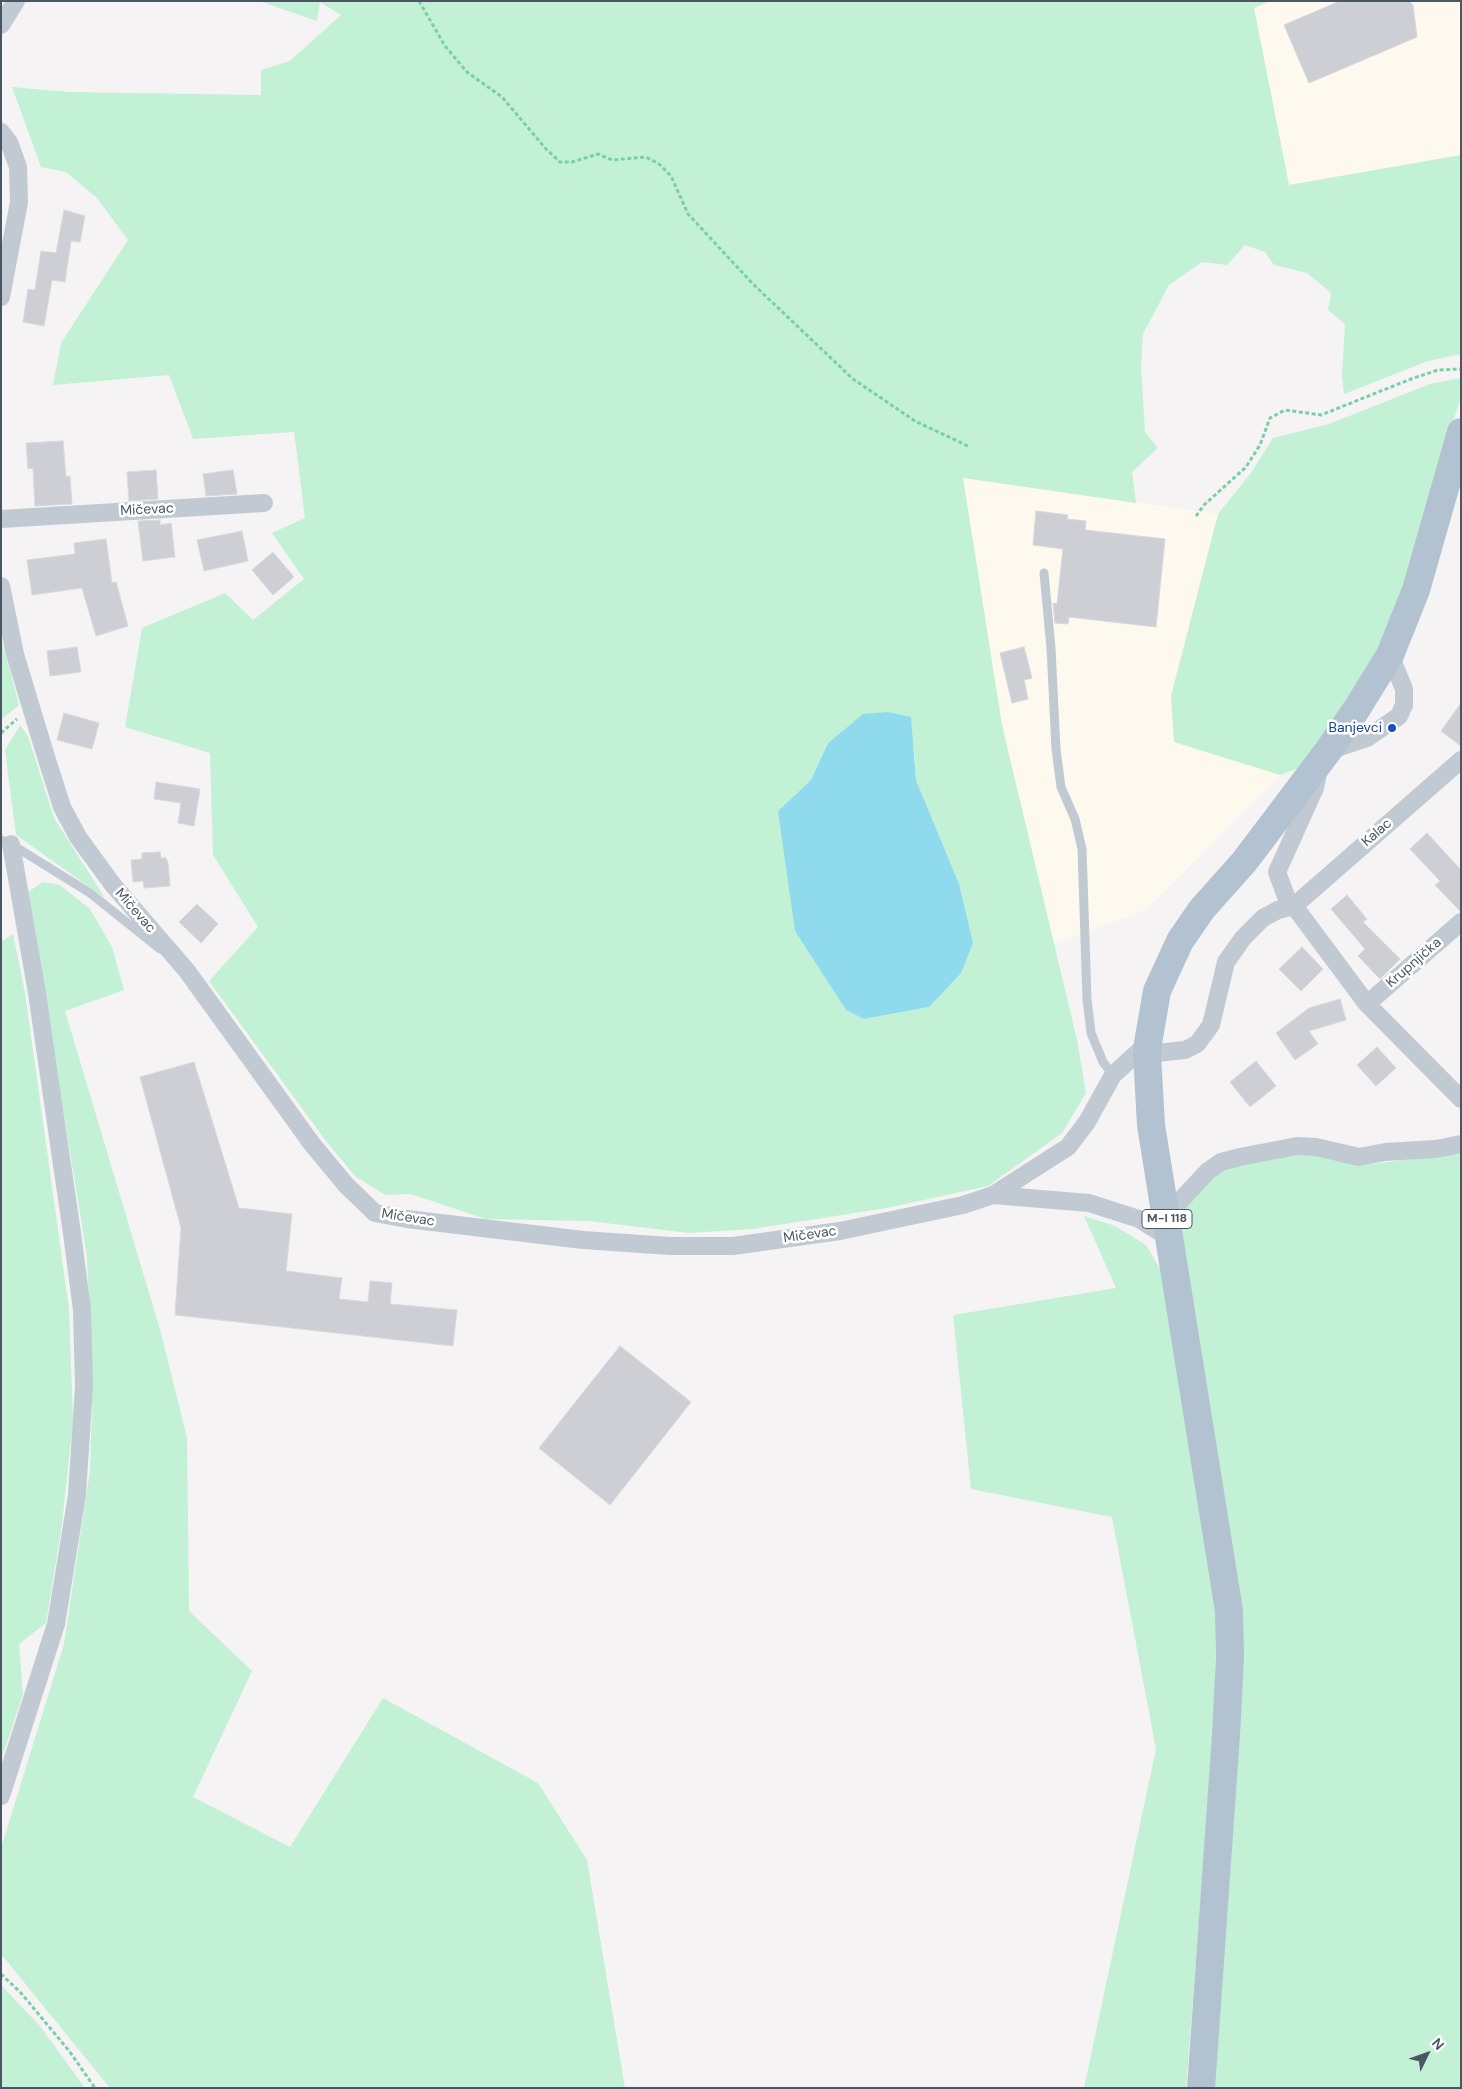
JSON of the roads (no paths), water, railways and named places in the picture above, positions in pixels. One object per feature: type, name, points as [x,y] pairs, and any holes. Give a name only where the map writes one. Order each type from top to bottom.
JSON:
[{"type":"main road","name":"M-I 118","points":[[1202,2088],[1230,1657],[1228,1611],[1151,1125],[1148,1049],[1157,991],[1180,941],[1202,909],[1244,862],[1324,756],[1356,710],[1390,655],[1416,590],[1461,432]]},
{"type":"street","points":[[1,25],[16,1]]},
{"type":"street","points":[[1,132],[9,142],[18,167],[19,202],[1,297]]},
{"type":"street","name":"Mičevac","points":[[1,519],[264,504]]},
{"type":"street","name":"Mičevac","points":[[1,586],[15,654],[62,807],[78,837],[113,886],[187,971],[312,1144],[346,1185],[375,1213],[407,1219],[583,1240],[670,1246],[733,1246],[840,1231],[963,1205],[993,1195],[1089,1203],[1168,1227]]},
{"type":"street","points":[[1390,655],[1404,689],[1404,705],[1399,716],[1367,738],[1324,756],[1315,788],[1277,872],[1292,906],[1367,1004],[1457,1088]]},
{"type":"street","name":"Kalac","points":[[1148,1049],[1184,1050],[1197,1044],[1211,1025],[1226,962],[1243,938],[1264,918],[1278,910],[1292,906],[1461,760]]},
{"type":"street","points":[[1,1796],[56,1624],[77,1495],[84,1386],[82,1310],[72,1233],[37,993],[6,842]]},
{"type":"street","name":"Krupnjička","points":[[1367,1004],[1461,922]]},
{"type":"street","points":[[993,1195],[1068,1147],[1087,1122],[1113,1075],[1148,1049]]},
{"type":"street","points":[[1168,1227],[1208,1171],[1222,1162],[1297,1146],[1316,1147],[1359,1157],[1385,1152],[1436,1149],[1461,1144]]},
{"type":"lane","points":[[1044,573],[1051,648],[1056,748],[1061,787],[1075,819],[1082,849],[1089,1016],[1094,1040],[1103,1062],[1113,1075]]},
{"type":"lane","points":[[6,842],[90,893],[187,971]]},
{"type":"water","points":[[888,712],[911,717],[916,780],[959,884],[973,943],[961,973],[929,1007],[864,1019],[846,1010],[795,931],[778,811],[811,780],[828,743],[863,714]]},
{"type":"place","name":"Banjevci","points":[[1392,728]]}]
